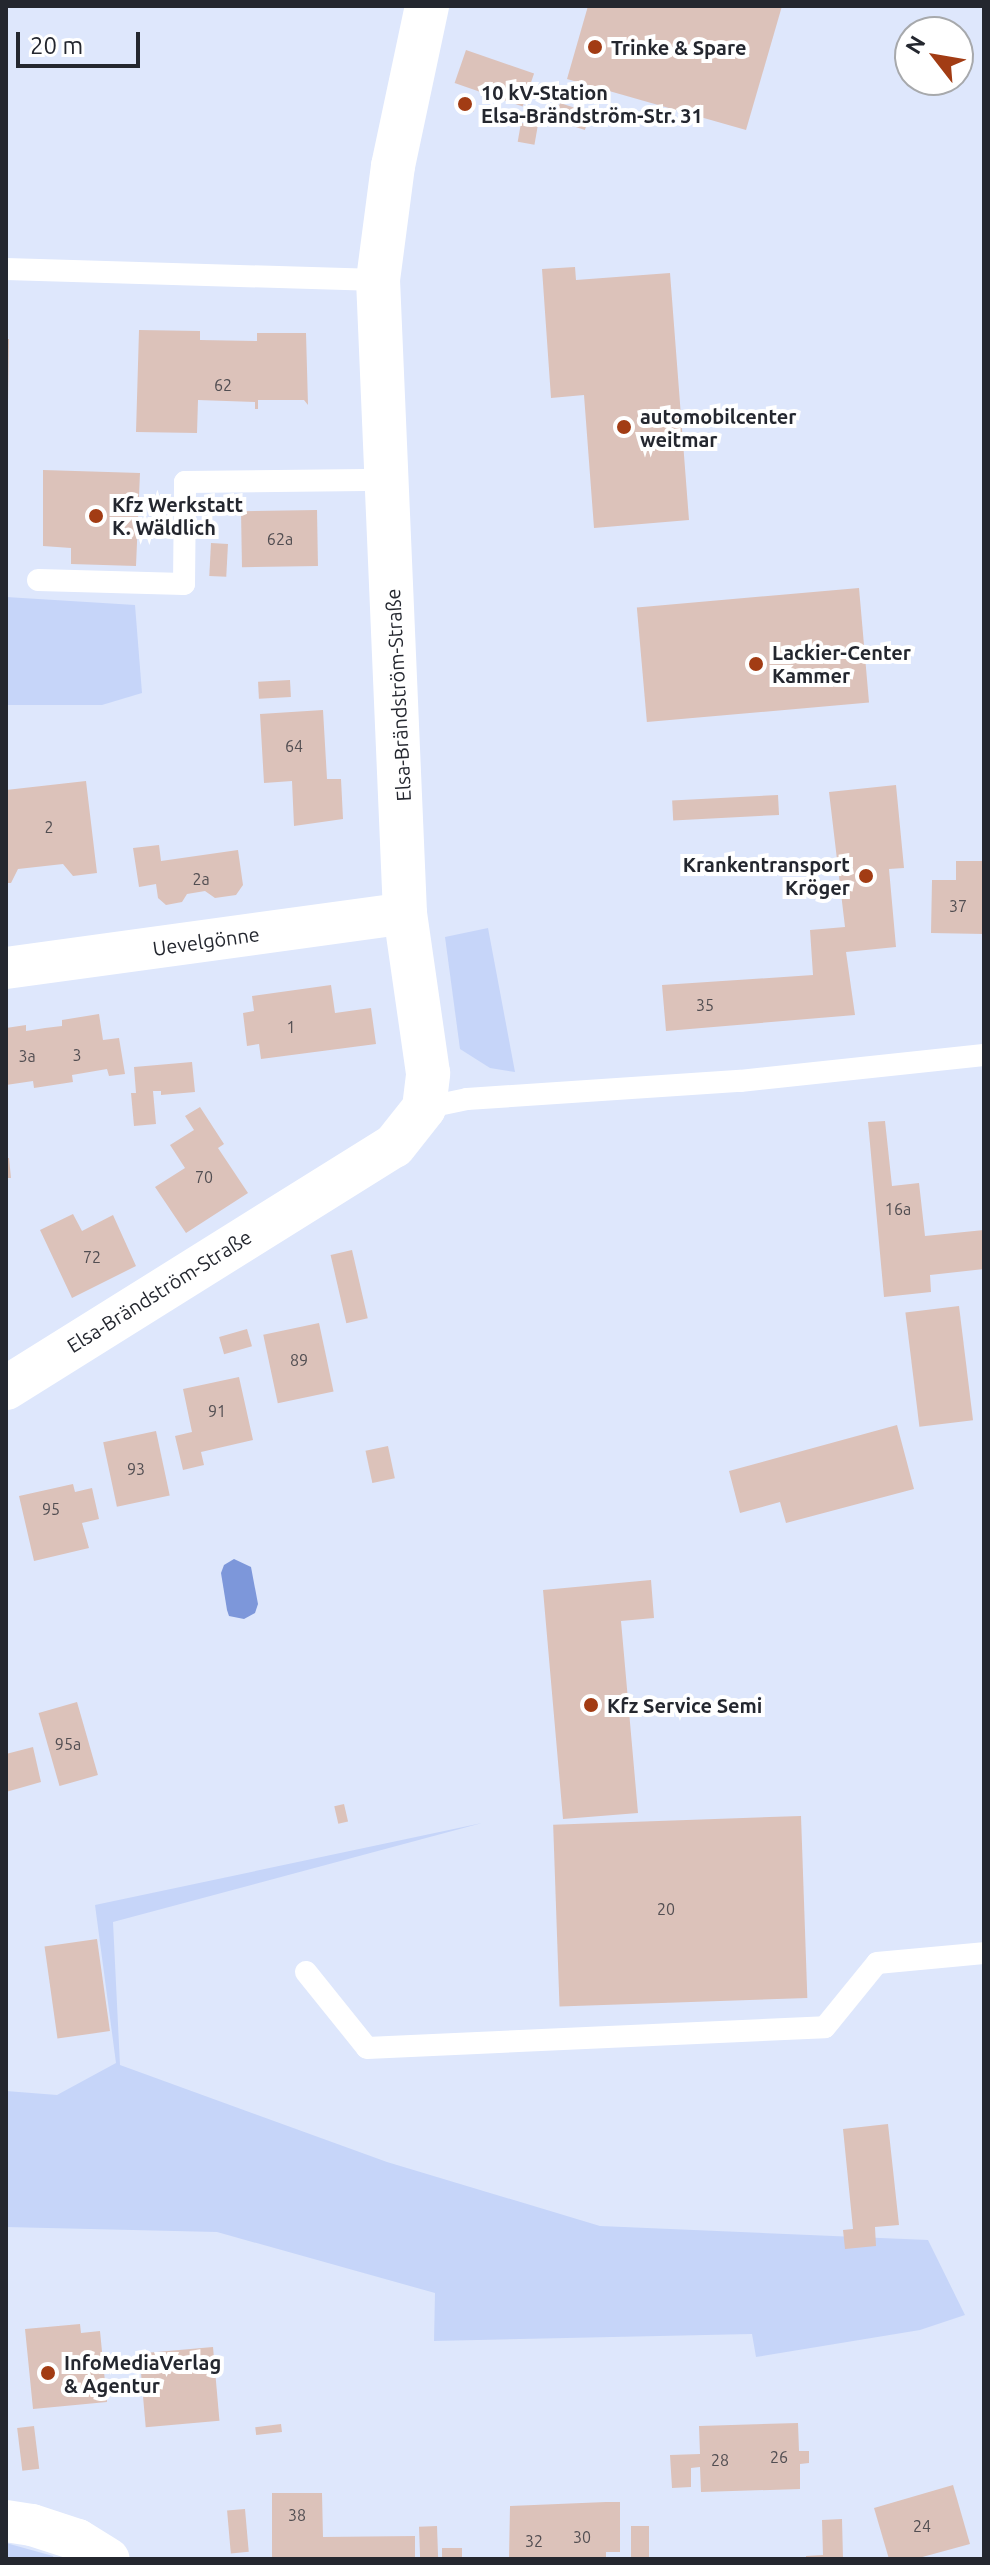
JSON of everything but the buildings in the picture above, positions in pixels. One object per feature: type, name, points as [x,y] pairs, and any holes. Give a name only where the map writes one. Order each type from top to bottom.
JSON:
[{"type":"street","name":"Elsa-Brändström-Straße","points":[[6,1388],[394,1146],[424,1108],[428,1073],[405,913],[378,280],[393,166],[427,6]]},
{"type":"street","name":"Uevelgönne","points":[[6,968],[405,913]]},
{"type":"street","points":[[6,2521],[32,2525],[78,2540],[108,2559]]},
{"type":"lane","points":[[6,269],[378,280]]},
{"type":"lane","points":[[38,580],[184,584],[185,482],[388,480]]},
{"type":"lane","points":[[424,1108],[467,1099],[740,1081],[984,1055]]},
{"type":"lane","points":[[306,1972],[367,2048],[825,2027],[877,1963],[984,1953]]},
{"type":"shaded area","points":[[6,597],[135,605],[142,693],[102,705],[6,705]]},
{"type":"shaded area","points":[[488,928],[515,1072],[490,1068],[460,1049],[445,937]]},
{"type":"shaded area","points":[[482,1823],[113,1922],[120,2065],[387,2162],[600,2226],[928,2240],[965,2315],[920,2330],[756,2357],[752,2334],[434,2341],[435,2293],[217,2232],[6,2227],[6,2091],[57,2095],[116,2063],[95,1905]]},
{"type":"shaded area","points":[[6,2543],[53,2556],[54,2559],[6,2559]]},
{"type":"water","points":[[234,1559],[251,1567],[258,1604],[255,1613],[244,1619],[229,1616],[227,1610],[221,1573],[224,1565]]},
{"type":"place","name":"Trinke & Spare","points":[[595,47]]},
{"type":"place","name":"10 kV-Station Elsa-Brändström-Str. 31","points":[[465,104]]},
{"type":"place","name":"automobilcenter weitmar","points":[[624,427]]},
{"type":"place","name":"Kfz Werkstatt K. Wäldlich","points":[[96,516]]},
{"type":"place","name":"Lackier-Center Kammer","points":[[756,664]]},
{"type":"place","name":"Krankentransport Kröger","points":[[866,876]]},
{"type":"place","name":"Kfz Service Semi","points":[[591,1705]]},
{"type":"place","name":"InfoMediaVerlag & Agentur","points":[[48,2373]]}]
